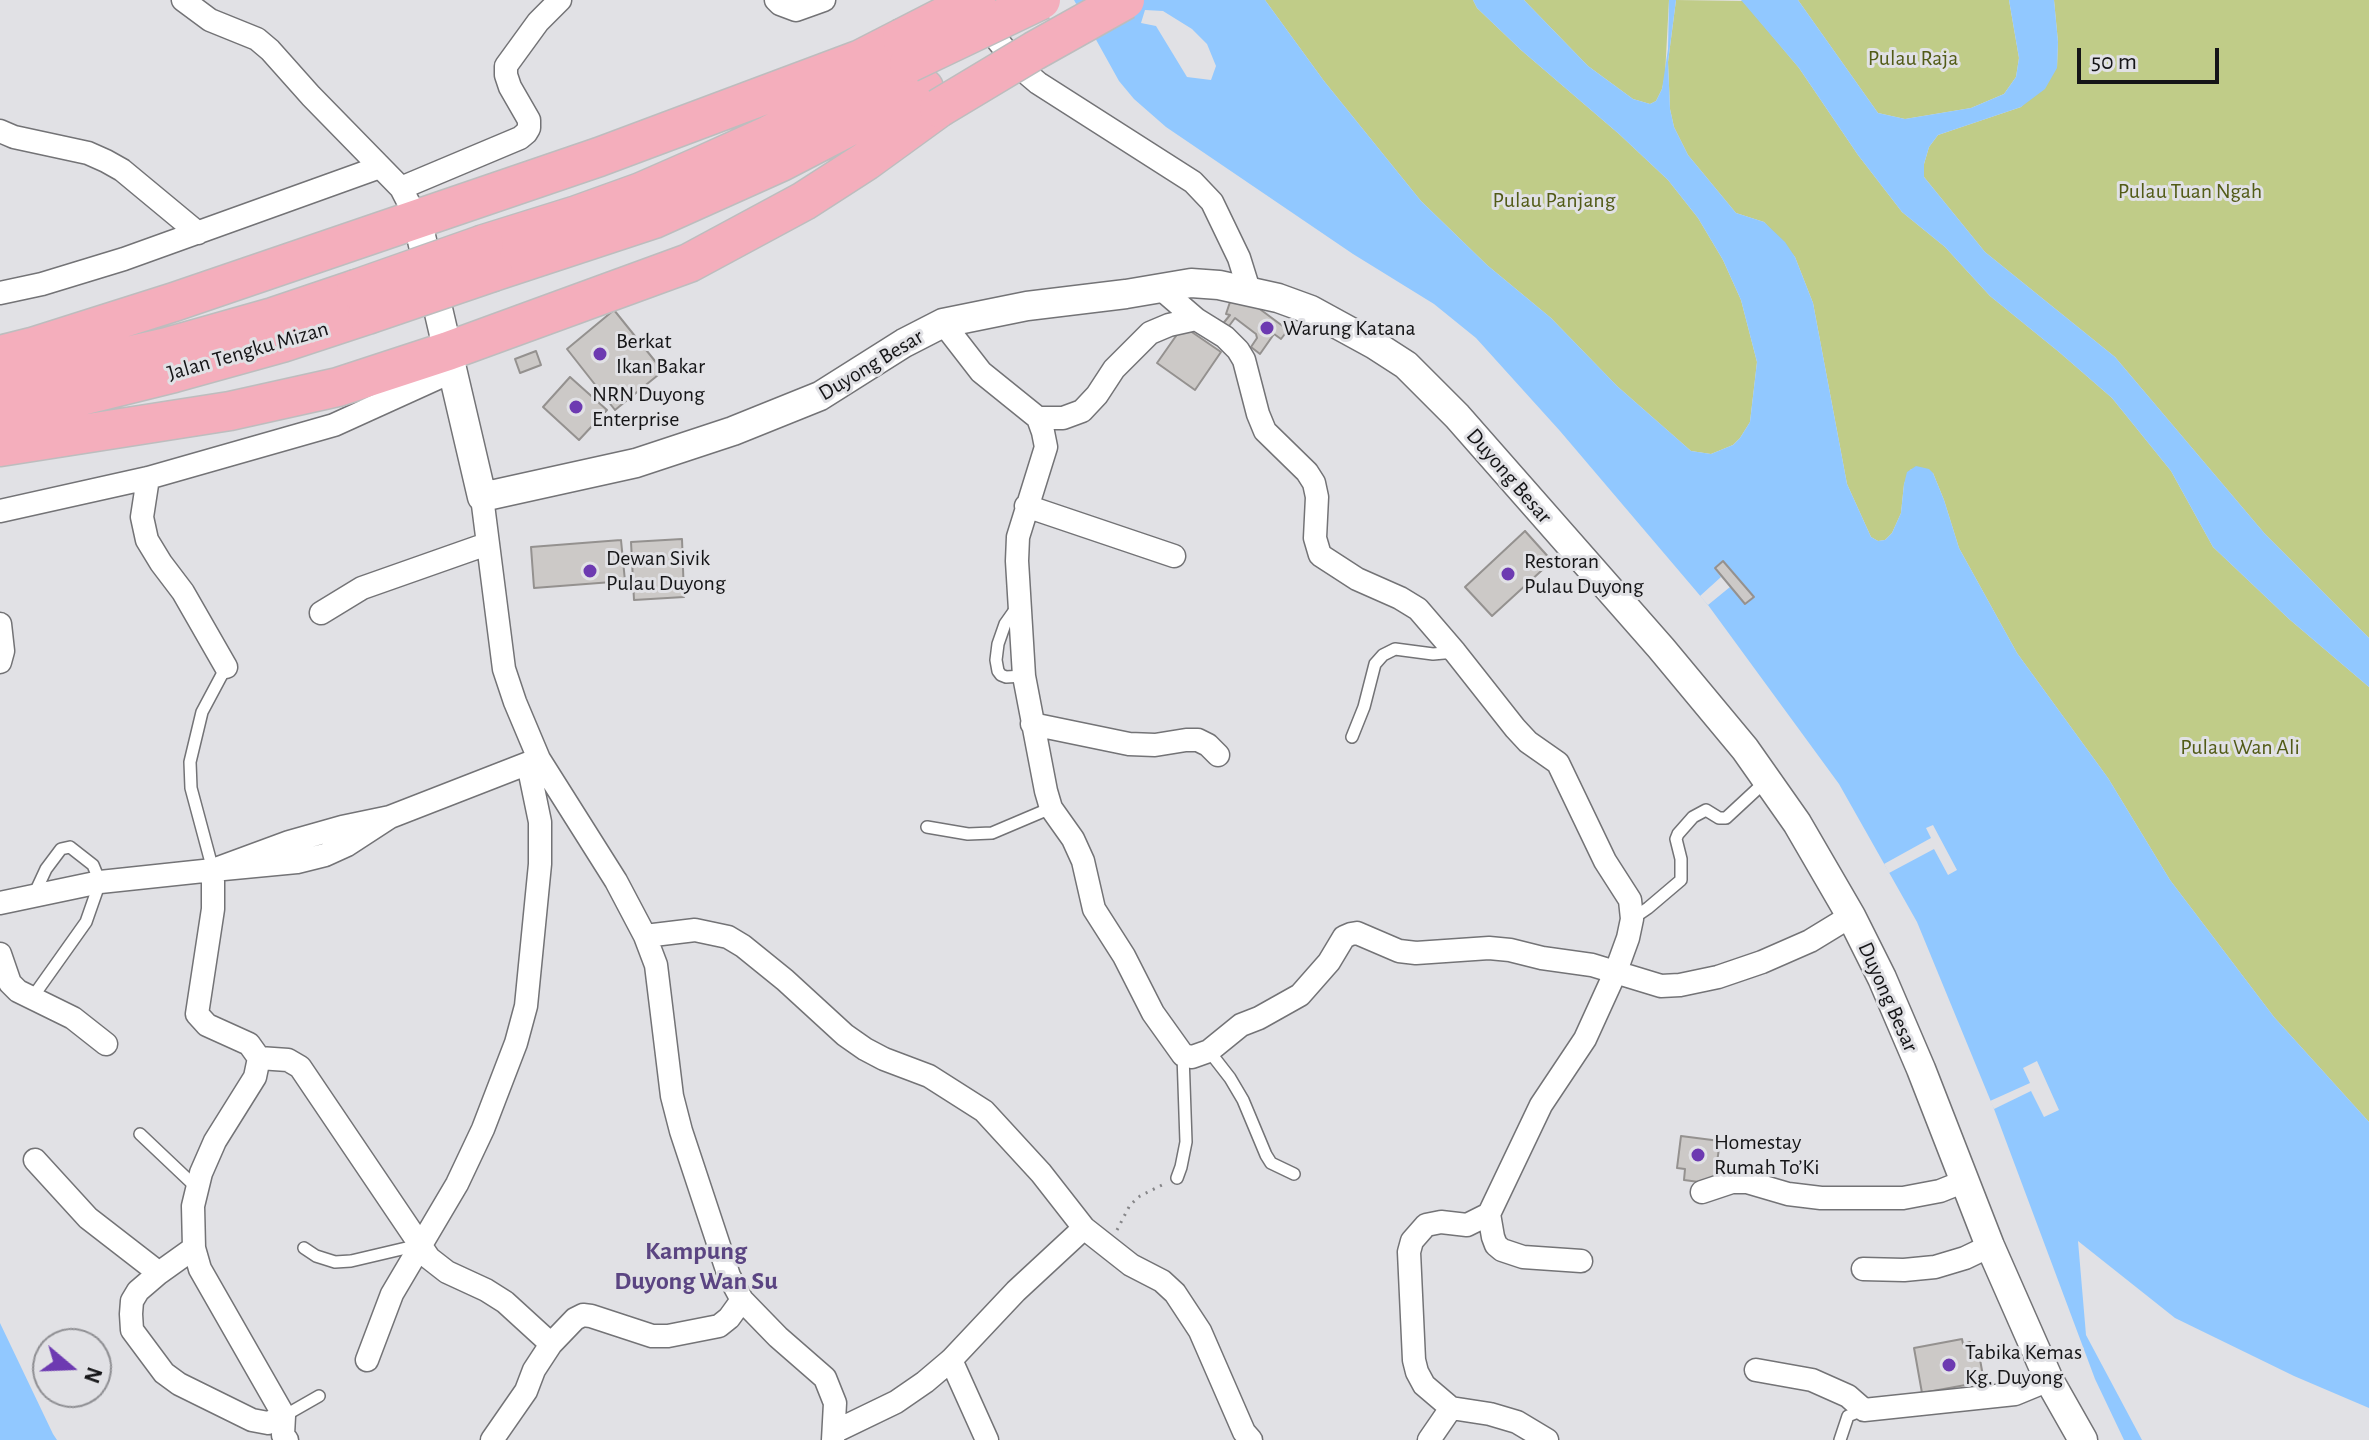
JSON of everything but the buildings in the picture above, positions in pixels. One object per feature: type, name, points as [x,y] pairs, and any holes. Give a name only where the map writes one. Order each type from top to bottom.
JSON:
[{"type":"highway","points":[[0,447],[230,411],[450,361],[689,263],[804,201],[866,161],[919,74],[975,0]]},
{"type":"highway","points":[[919,74],[1041,0]]},
{"type":"highway","points":[[919,74],[1107,0]]},
{"type":"highway","points":[[0,355],[174,302],[409,204],[599,157],[861,59],[919,74],[1034,51],[1125,0]]},
{"type":"highway","name":"Jalan Tengku Mizan","points":[[0,416],[282,343],[362,302],[488,258],[654,219],[781,162],[919,74]]},
{"type":"highway","name":"Jalan Tengku Mizan","points":[[0,385],[167,347],[273,317],[362,302]]},
{"type":"street","points":[[183,0],[210,20],[257,39],[270,50],[380,167],[409,204],[482,497],[504,669],[534,762],[540,822],[540,864],[526,1006],[516,1043],[483,1129],[457,1184],[392,1294],[367,1360]]},
{"type":"street","points":[[409,204],[526,133],[529,120],[510,87],[506,66],[538,22],[560,0]]},
{"type":"street","points":[[776,0],[796,10],[824,0]]},
{"type":"street","points":[[975,0],[991,32],[1018,66],[1047,89],[1193,182],[1212,202],[1228,231],[1249,290]]},
{"type":"street","points":[[0,131],[14,137],[88,153],[106,161],[122,170],[198,233]]},
{"type":"street","points":[[0,293],[42,284],[124,259],[380,167]]},
{"type":"street","name":"Duyong Besar","points":[[482,497],[636,463],[781,414],[820,396],[904,343],[943,323],[1027,306],[1191,283],[1249,290],[1311,310],[1352,331],[1406,365],[1457,416],[1719,716],[1797,823],[1851,916],[1882,978],[1990,1246],[2049,1380],[2083,1440]]},
{"type":"street","points":[[1160,288],[1196,319],[1225,337],[1244,360],[1265,431],[1307,472],[1314,483],[1317,497],[1315,538],[1320,555],[1357,579],[1418,609],[1515,728],[1528,742],[1558,763],[1605,861],[1630,900],[1632,919],[1616,971],[1585,1039],[1541,1105],[1489,1214],[1493,1237],[1502,1250],[1523,1257],[1581,1261]]},
{"type":"street","points":[[1038,418],[1063,418],[1082,411],[1114,369],[1150,333],[1196,319]]},
{"type":"street","points":[[943,323],[981,372],[1038,418],[1046,447],[1018,537],[1019,603],[1024,676],[1051,808],[1073,839],[1083,861],[1094,909],[1130,966],[1153,1013],[1183,1055],[1192,1057],[1209,1051],[1241,1025],[1300,995],[1329,962],[1344,937],[1351,934],[1357,933],[1399,951],[1416,953],[1489,948],[1592,965],[1661,986],[1706,980],[1774,957],[1810,941],[1851,916]]},
{"type":"street","points":[[0,511],[148,478],[334,425],[450,361]]},
{"type":"street","points":[[148,478],[142,517],[147,540],[183,592],[226,667]]},
{"type":"street","points":[[1026,506],[1174,556]]},
{"type":"street","points":[[321,613],[362,588],[487,544]]},
{"type":"street","points":[[0,624],[3,651],[0,662]]},
{"type":"street","points":[[1032,724],[1129,744],[1155,745],[1198,740],[1218,755]]},
{"type":"street","points":[[0,903],[100,882],[213,870],[289,842],[390,817],[534,762]]},
{"type":"street","points":[[534,762],[616,881],[645,936],[656,965],[672,1096],[729,1276],[742,1300],[825,1378],[835,1403],[833,1436]]},
{"type":"street","points":[[213,870],[213,909],[197,1014],[207,1025],[249,1044],[259,1058],[255,1077],[215,1141],[201,1173],[193,1206],[194,1248],[200,1269],[284,1416],[283,1435],[287,1440]]},
{"type":"street","points":[[645,936],[695,930],[714,932],[743,946],[855,1042],[884,1059],[929,1076],[984,1111],[1041,1173],[1084,1228],[1131,1265],[1162,1281],[1175,1293],[1200,1331],[1244,1432],[1251,1440]]},
{"type":"street","points":[[0,954],[5,988],[18,991],[73,1018],[106,1044]]},
{"type":"street","points":[[259,1058],[288,1060],[306,1073],[429,1258],[447,1272],[505,1302],[551,1344]]},
{"type":"street","points":[[35,1160],[88,1218],[159,1273]]},
{"type":"street","points":[[1702,1192],[1732,1182],[1747,1182],[1788,1194],[1821,1198],[1903,1198],[1940,1191],[1965,1181]]},
{"type":"street","points":[[1489,1214],[1467,1225],[1441,1222],[1426,1225],[1412,1241],[1409,1252],[1417,1372],[1424,1385],[1451,1408],[1517,1422],[1547,1440]]},
{"type":"street","points":[[833,1436],[896,1402],[925,1382],[1084,1228]]},
{"type":"street","points":[[1863,1269],[1935,1267],[1990,1246]]},
{"type":"street","points":[[194,1248],[138,1291],[132,1301],[132,1330],[164,1373],[179,1384],[252,1420],[268,1423],[284,1416]]},
{"type":"street","points":[[492,1440],[526,1391],[534,1370],[551,1344],[575,1319],[583,1315],[591,1316],[652,1336],[668,1336],[719,1326],[742,1300]]},
{"type":"street","points":[[951,1360],[987,1440]]},
{"type":"street","points":[[1756,1370],[1812,1380],[1848,1396],[1864,1410],[2015,1394],[2049,1380]]},
{"type":"street","points":[[1429,1440],[1451,1408]]},
{"type":"lane","points":[[1352,737],[1364,707],[1375,664],[1383,655],[1395,649],[1433,654],[1455,652]]},
{"type":"lane","points":[[213,870],[191,788],[190,762],[202,712],[226,667]]},
{"type":"lane","points":[[1632,919],[1681,880],[1681,859],[1676,839],[1693,817],[1706,810],[1719,818],[1726,818],[1768,780]]},
{"type":"lane","points":[[927,827],[968,834],[992,833],[1051,808]]},
{"type":"lane","points":[[32,998],[86,922],[100,882],[93,865],[70,847],[61,849],[46,869],[33,898]]},
{"type":"lane","points":[[1209,1051],[1243,1100],[1271,1163],[1294,1174]]},
{"type":"lane","points":[[1177,1178],[1186,1133],[1183,1055]]},
{"type":"lane","points":[[140,1134],[197,1189]]},
{"type":"lane","points":[[304,1248],[335,1262],[420,1245]]},
{"type":"lane","points":[[284,1416],[319,1396]]},
{"type":"lane","points":[[1840,1440],[1848,1416],[1864,1410]]},
{"type":"path","points":[[1108,1248],[1130,1205],[1140,1196],[1177,1178]]},
{"type":"green space","name":"Pulau Panjang","points":[[1265,0],[1473,0],[1477,8],[1521,50],[1619,134],[1668,180],[1698,218],[1723,260],[1741,300],[1757,362],[1750,422],[1740,438],[1733,445],[1711,454],[1691,451],[1617,386],[1551,318],[1487,265],[1421,201],[1324,81]]},
{"type":"green space","points":[[1524,0],[1669,0],[1665,75],[1656,101],[1650,104],[1633,99],[1588,66]]},
{"type":"green space","name":"Pulau Wan Ali","points":[[1676,0],[1743,1],[1799,68],[1858,155],[1902,212],[1945,247],[1990,296],[2112,398],[2171,471],[2213,547],[2289,619],[2369,687],[2369,1122],[2274,1017],[2170,880],[2108,778],[2017,653],[1959,548],[1933,473],[1911,469],[1904,484],[1901,513],[1892,533],[1885,540],[1878,541],[1871,537],[1847,484],[1813,303],[1795,257],[1764,222],[1736,213],[1688,155],[1674,127],[1668,62]]},
{"type":"green space","name":"Pulau Raja","points":[[1798,0],[2009,0],[2019,58],[2016,77],[2004,94],[1971,108],[1905,119],[1878,113]]},
{"type":"green space","name":"Pulau Tuan Ngah","points":[[2054,0],[2369,0],[2369,638],[2265,534],[2115,357],[1985,252],[1924,177],[1929,147],[1938,135],[2021,107],[2057,67]]},
{"type":"water","points":[[1074,0],[1265,0],[1324,81],[1421,201],[1487,265],[1551,318],[1617,386],[1691,451],[1711,454],[1733,445],[1750,422],[1757,362],[1741,300],[1723,260],[1698,218],[1668,180],[1521,50],[1477,8],[1473,0],[1524,0],[1588,66],[1633,99],[1650,104],[1656,101],[1662,89],[1668,49],[1669,0],[1676,0],[1668,62],[1674,127],[1688,155],[1736,213],[1764,222],[1785,242],[1795,257],[1813,303],[1847,484],[1871,537],[1878,541],[1885,540],[1892,533],[1901,513],[1907,472],[1916,466],[1929,469],[1944,500],[1959,548],[2017,653],[2108,778],[2170,880],[2274,1017],[2369,1122],[2369,1408],[2294,1376],[2175,1318],[2078,1241],[2086,1335],[2142,1440],[2124,1440],[2095,1379],[1994,1109],[1917,922],[1839,784],[1708,605],[1560,431],[1476,338],[1434,304],[1353,254],[1166,127],[1119,81]],"holes":[[[1145,10],[1163,11],[1192,29],[1207,44],[1216,66],[1211,80],[1187,77],[1156,26],[1141,23]]]},
{"type":"water","points":[[1741,0],[1798,0],[1878,113],[1905,119],[1971,108],[2004,94],[2016,77],[2019,58],[2009,0],[2054,0],[2057,68],[2045,89],[2021,107],[1938,135],[1929,147],[1924,177],[1985,252],[2115,357],[2265,534],[2369,638],[2369,687],[2289,619],[2213,547],[2171,471],[2112,398],[1990,296],[1945,247],[1902,212],[1858,155],[1799,68]]},
{"type":"water","points":[[0,1323],[32,1390],[32,1408],[41,1408],[57,1440],[0,1440]]},
{"type":"pier","points":[[1723,560],[1755,597],[1745,605],[1730,587],[1708,605],[1700,596],[1721,577],[1714,568]]},
{"type":"pier","points":[[1933,825],[1957,870],[1948,875],[1934,849],[1889,873],[1884,864],[1931,838],[1926,828]]},
{"type":"pier","points":[[2037,1061],[2059,1110],[2044,1117],[2031,1091],[1994,1109],[1990,1101],[2030,1083],[2023,1068]]},
{"type":"place","name":"Warung Katana","points":[[1267,328]]},
{"type":"place","name":"Berkat Ikan Bakar","points":[[600,354]]},
{"type":"place","name":"NRN Duyong Enterprise","points":[[576,407]]},
{"type":"place","name":"Dewan Sivik Pulau Duyong","points":[[590,571]]},
{"type":"place","name":"Restoran Pulau Duyong","points":[[1508,574]]},
{"type":"place","name":"Homestay Rumah To’Ki","points":[[1698,1155]]},
{"type":"place","name":"Tabika Kemas Kg. Duyong","points":[[1949,1365]]},
{"type":"district","name":"Kampung Duyong Wan Su","points":[[696,1266]]}]
